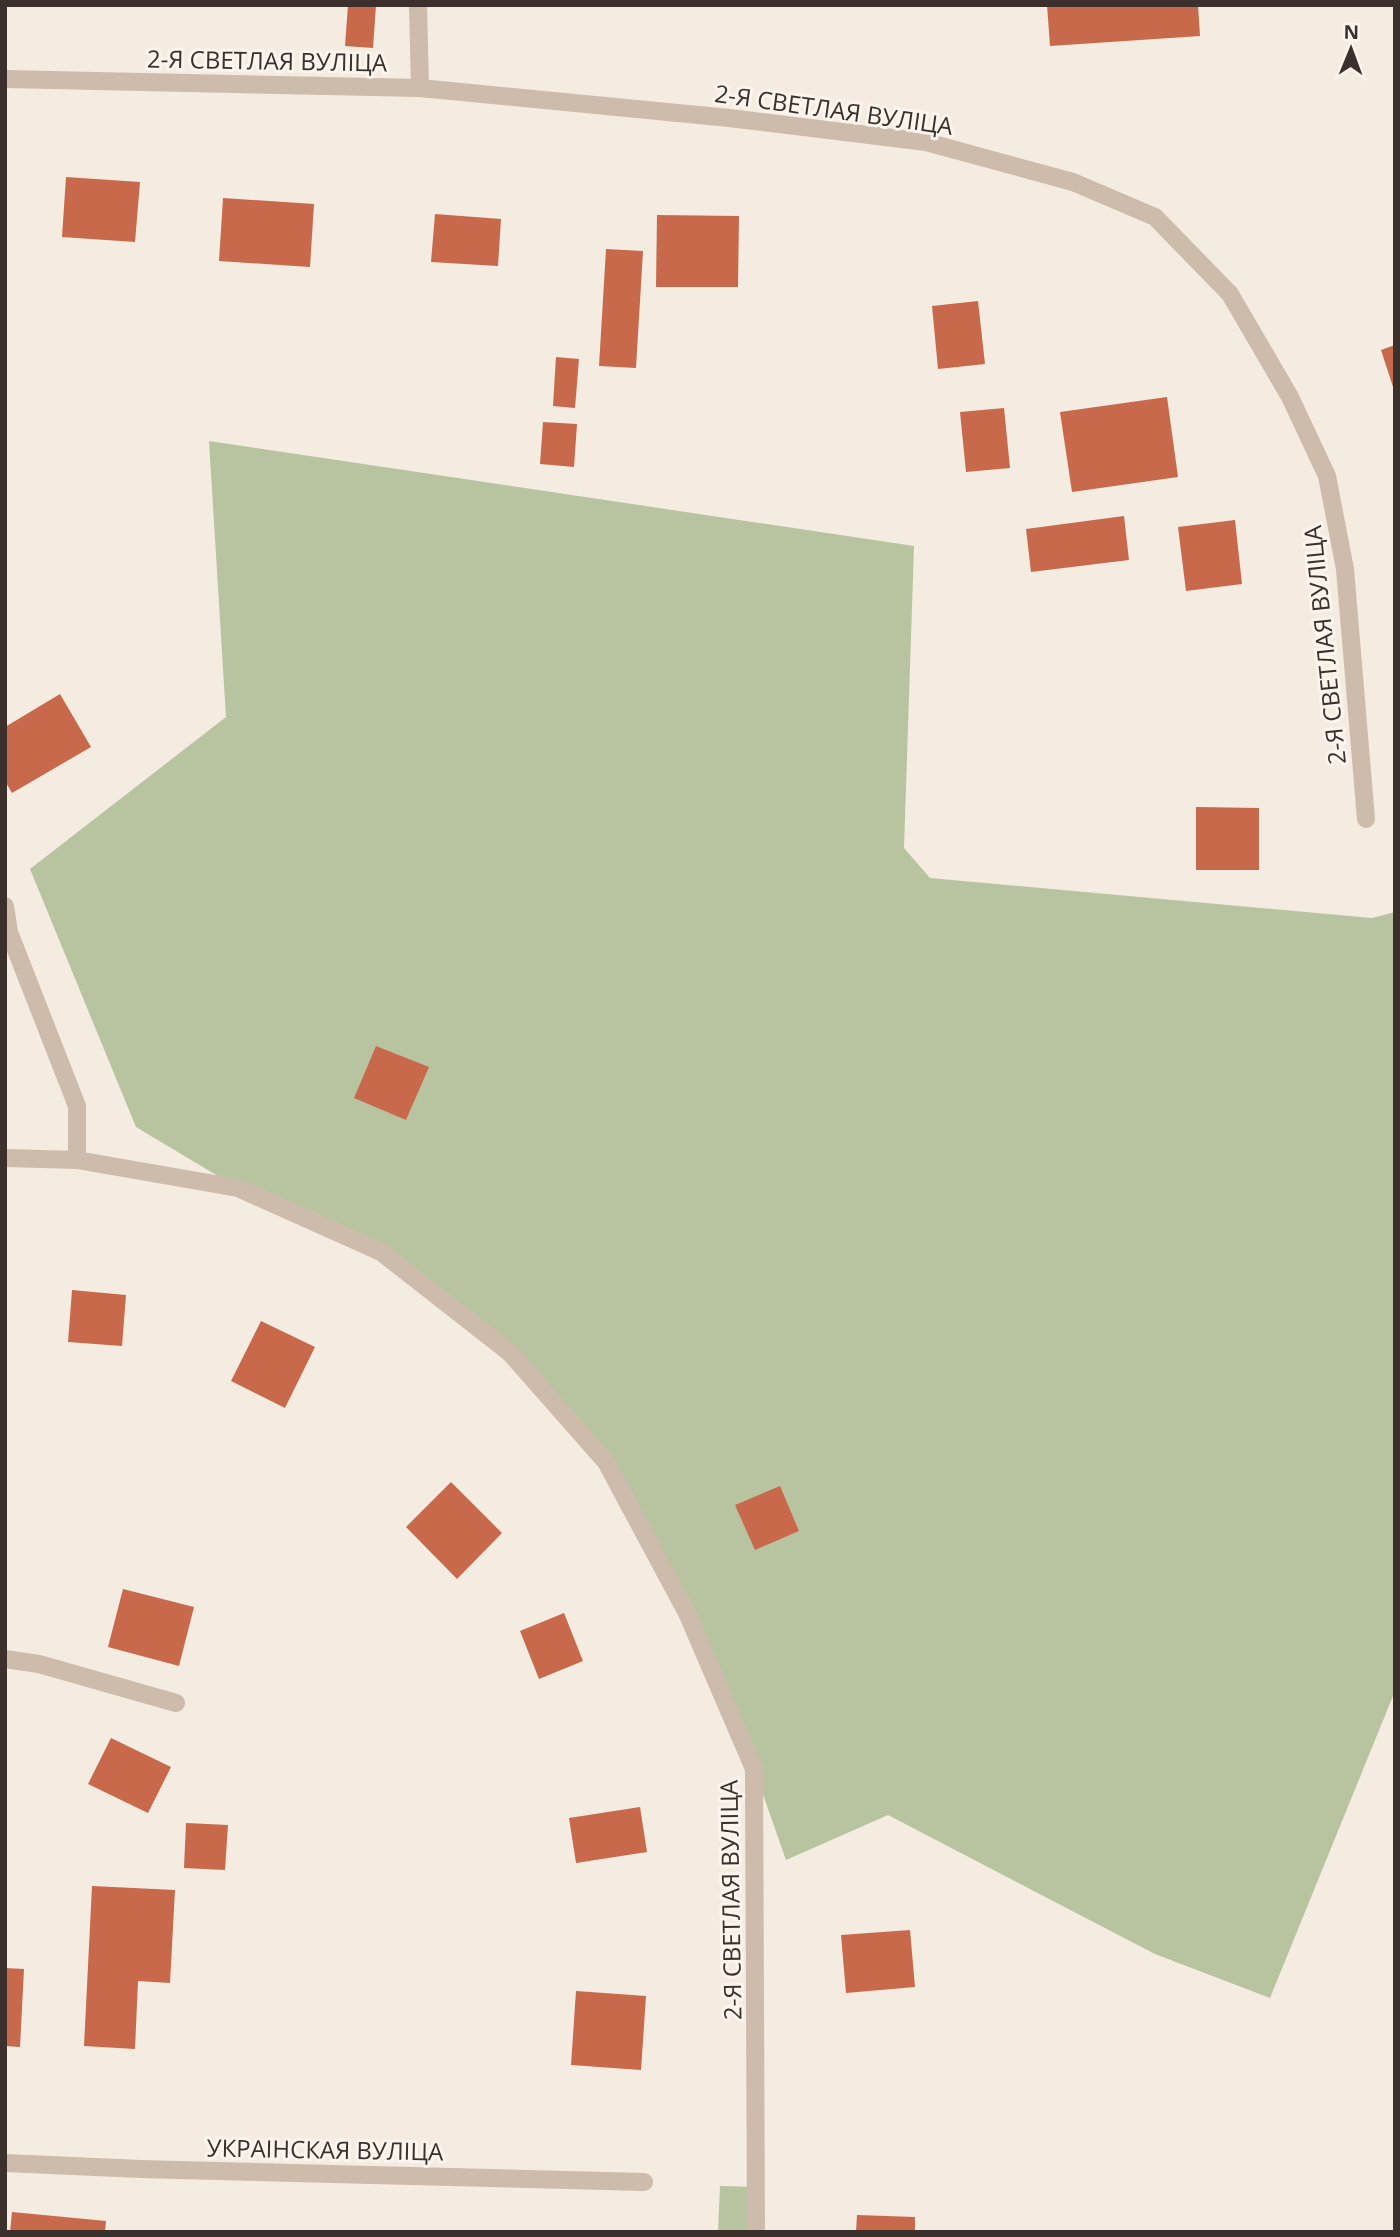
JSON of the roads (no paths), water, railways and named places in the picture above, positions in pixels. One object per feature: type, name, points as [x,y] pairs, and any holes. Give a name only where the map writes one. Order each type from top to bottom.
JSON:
[{"type":"street","points":[[418,5],[420,88]]},
{"type":"street","name":"2-Я СВЕТЛАЯ ВУЛІЦА","points":[[5,79],[420,88],[729,118],[926,142],[1073,182],[1154,217],[1230,294],[1290,397],[1327,476],[1345,569],[1366,819]]},
{"type":"street","points":[[5,906],[13,943],[77,1106],[78,1160]]},
{"type":"street","name":"2-Я СВЕТЛАЯ ВУЛІЦА","points":[[5,1158],[78,1160],[238,1188],[381,1252],[510,1353],[606,1462],[687,1613],[754,1769],[756,2232]]},
{"type":"street","points":[[5,1660],[39,1664],[176,1703]]},
{"type":"street","name":"УКРАІНСКАЯ ВУЛІЦА","points":[[5,2163],[644,2182]]}]
